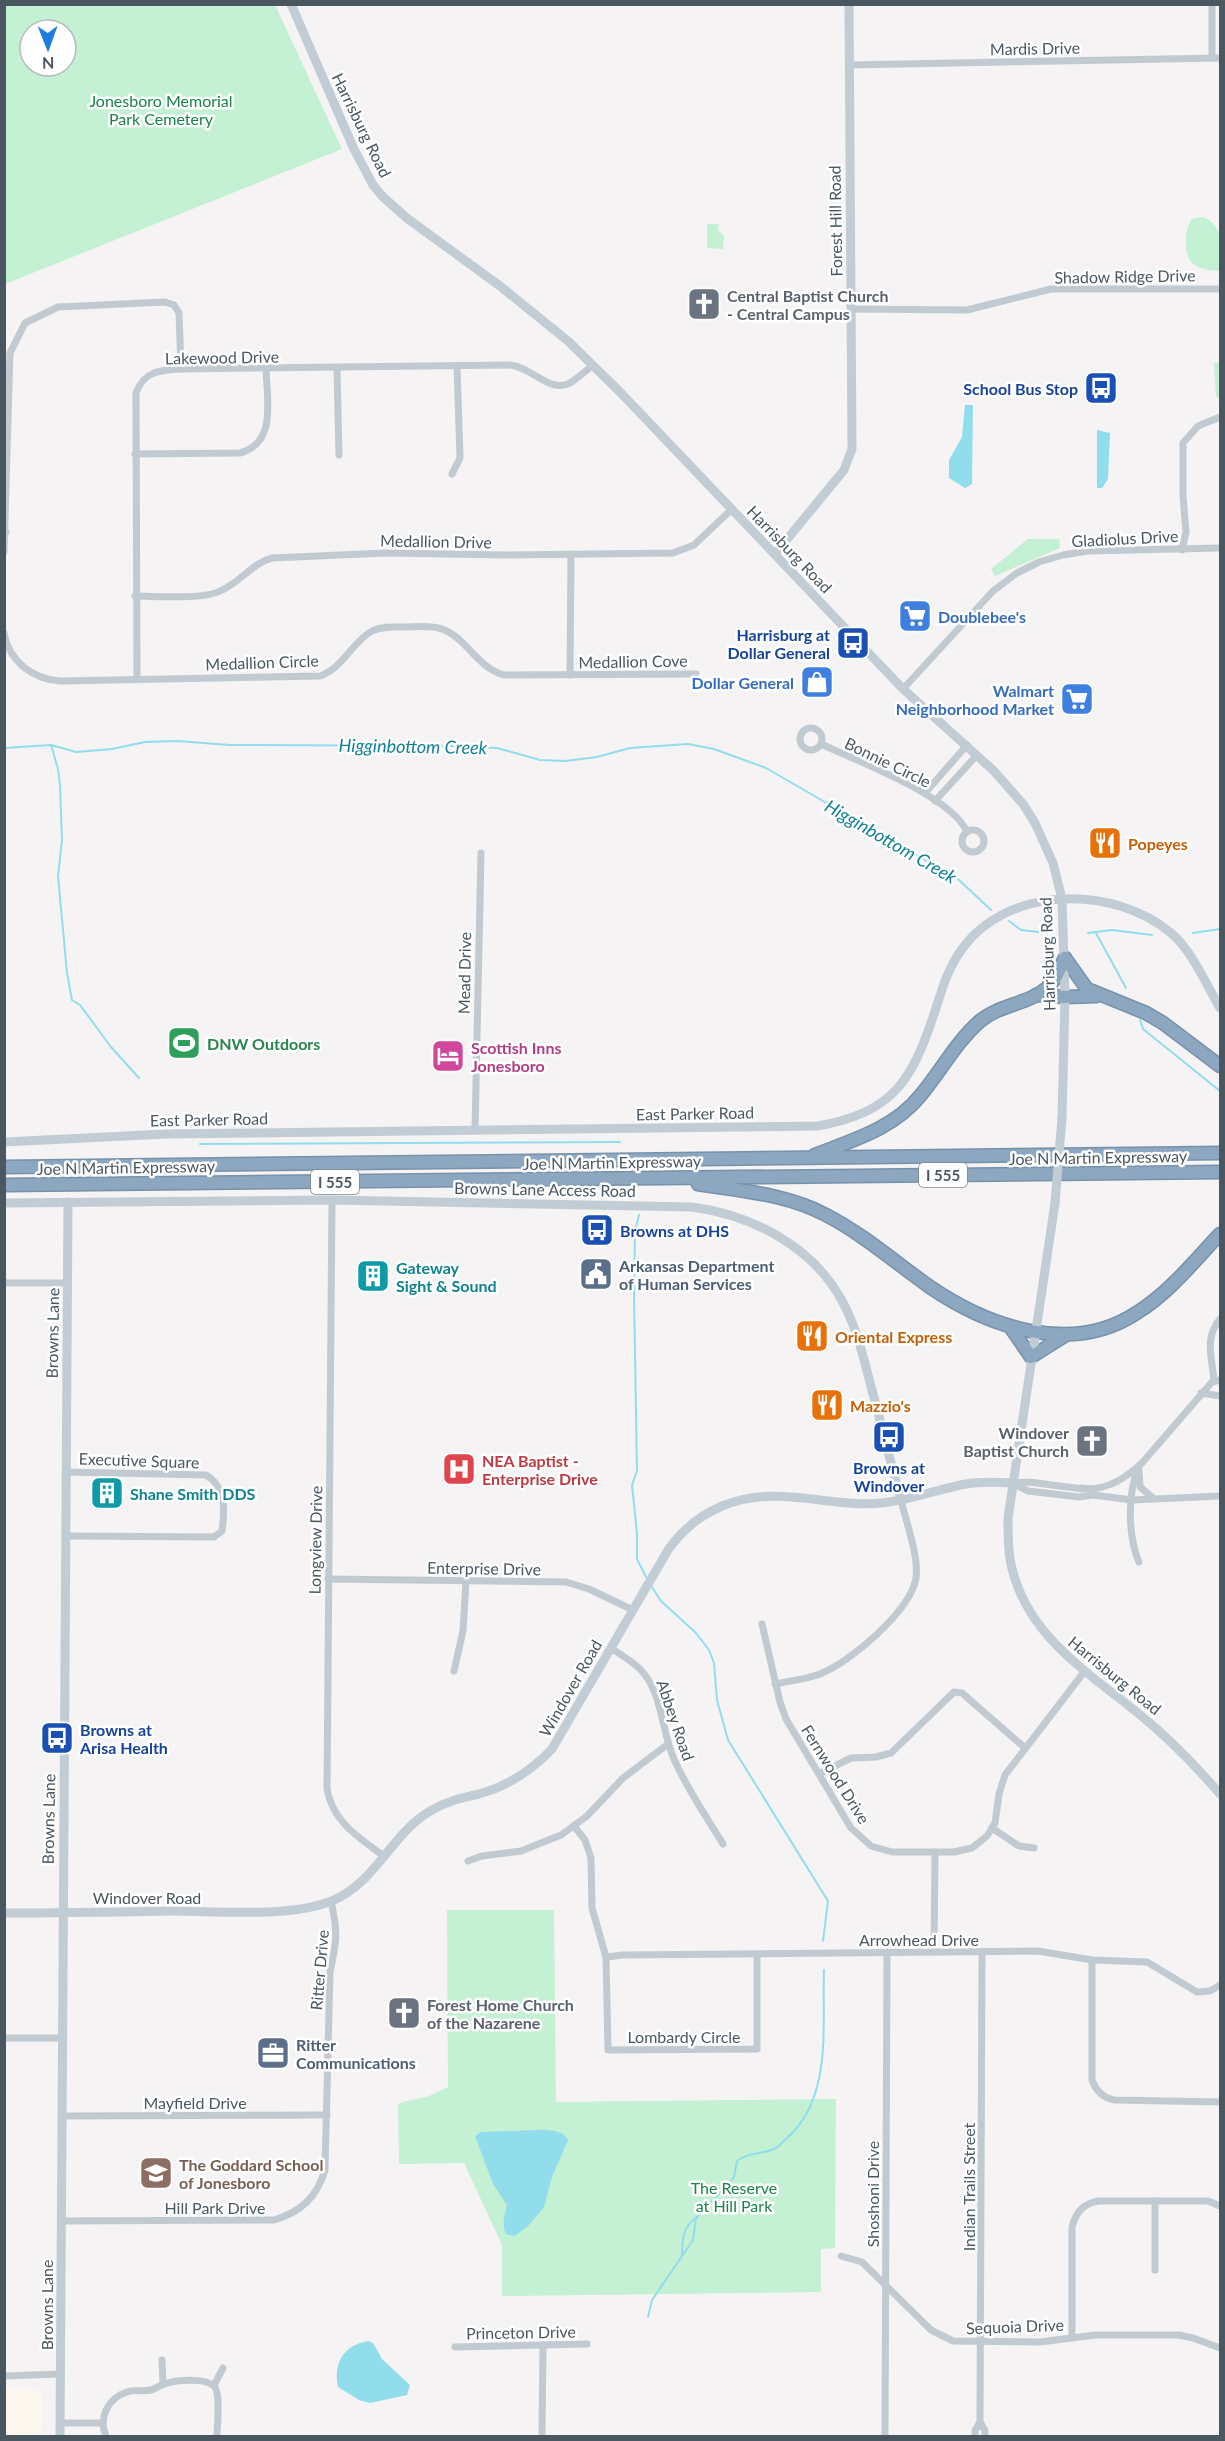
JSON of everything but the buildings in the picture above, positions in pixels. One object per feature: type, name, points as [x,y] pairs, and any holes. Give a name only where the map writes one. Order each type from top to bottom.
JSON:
[{"type":"highway","points":[[808,1158],[872,1134],[899,1116],[919,1097],[980,1021],[997,1009],[1035,995],[1051,985],[1065,958],[1087,989],[1146,1013],[1221,1066]]},
{"type":"highway","points":[[1035,995],[1103,997]]},
{"type":"highway","name":"Joe N Martin Expressway","points":[[4,1167],[1221,1153]]},
{"type":"highway","name":"Joe N Martin Expressway","points":[[4,1185],[1221,1172]]},
{"type":"highway","points":[[666,1178],[764,1194],[807,1206],[855,1232],[932,1288],[987,1319],[1011,1328],[1066,1335],[1102,1329],[1137,1313],[1160,1295],[1221,1234]]},
{"type":"highway","points":[[1011,1328],[1031,1357],[1066,1335]]},
{"type":"street","name":"Harrisburg Road","points":[[291,4],[349,136],[374,185],[383,197],[408,219],[531,311],[593,365],[903,689],[1008,785],[1035,823],[1053,863],[1062,899],[1065,958],[1062,1118],[1055,1203],[1012,1483],[1008,1543],[1018,1589],[1041,1630],[1084,1672],[1165,1735],[1221,1794]]},
{"type":"street","name":"Forest Hill Road","points":[[775,554],[843,470],[852,448],[849,4]]},
{"type":"street","points":[[1212,4],[1212,58]]},
{"type":"street","name":"Mardis Drive","points":[[849,64],[1221,58]]},
{"type":"street","name":"Shadow Ridge Drive","points":[[851,309],[967,310],[1051,289],[1221,289]]},
{"type":"street","points":[[4,552],[10,353],[26,323],[57,307],[165,302],[174,305],[179,313],[181,369]]},
{"type":"street","name":"Lakewood Drive","points":[[137,679],[136,393],[139,385],[152,373],[181,369],[515,366],[530,371],[543,381],[555,385],[570,383],[593,365]]},
{"type":"street","points":[[452,474],[460,458],[457,366]]},
{"type":"street","points":[[337,368],[339,455]]},
{"type":"street","points":[[135,454],[240,453],[256,446],[266,430],[266,369]]},
{"type":"street","points":[[1182,550],[1186,532],[1183,443],[1198,426],[1221,417]]},
{"type":"street","name":"Medallion Drive","points":[[135,596],[213,594],[237,581],[259,562],[272,558],[386,553],[571,554],[680,551],[694,545],[732,509]]},
{"type":"street","name":"Gladiolus Drive","points":[[903,689],[1000,584],[1030,566],[1073,553],[1221,548]]},
{"type":"street","points":[[570,675],[571,554]]},
{"type":"street","name":"Medallion Circle","points":[[4,633],[7,646],[24,669],[43,680],[320,676],[330,672],[374,630],[421,627],[433,627],[449,632],[496,673],[510,676],[570,675]]},
{"type":"street","name":"Medallion Cove","points":[[570,675],[696,674]]},
{"type":"street","name":"Bonnie Circle","points":[[820,744],[925,793],[963,822],[967,832]]},
{"type":"street","points":[[925,793],[967,746]]},
{"type":"street","points":[[935,801],[976,755]]},
{"type":"street","name":"Mead Drive","points":[[475,1130],[481,853]]},
{"type":"street","name":"East Parker Road","points":[[4,1142],[166,1134],[818,1126],[847,1120],[872,1110],[891,1096],[911,1072],[922,1051],[951,966],[977,932],[998,918],[1021,908],[1062,899],[1083,899],[1119,905],[1130,908],[1158,923],[1180,942],[1221,1008]]},
{"type":"street","name":"Browns Lane Access Road","points":[[4,1203],[332,1200],[692,1207],[743,1219],[773,1233],[815,1265],[830,1282],[848,1313],[867,1370],[901,1500]]},
{"type":"street","name":"Longview Drive","points":[[332,1200],[328,1796],[337,1817],[348,1829],[385,1857]]},
{"type":"street","name":"Browns Lane","points":[[60,2436],[68,1202]]},
{"type":"street","points":[[4,1283],[68,1283]]},
{"type":"street","points":[[1139,1562],[1133,1548],[1133,1479],[1140,1465],[1201,1393],[1217,1380],[1210,1336],[1212,1329],[1221,1319]]},
{"type":"street","points":[[1201,1393],[1221,1396]]},
{"type":"street","points":[[1081,1488],[1100,1488],[1115,1482],[1140,1465]]},
{"type":"street","points":[[1140,1465],[1139,1483],[1144,1492],[1153,1498]]},
{"type":"street","name":"Executive Square","points":[[66,1472],[197,1473],[206,1475],[216,1482],[222,1491],[223,1507],[222,1531],[214,1537],[66,1536]]},
{"type":"street","name":"Windover Road","points":[[4,1913],[302,1909],[331,1901],[357,1887],[404,1832],[431,1810],[454,1799],[504,1785],[542,1759],[560,1739],[610,1648],[675,1540],[698,1518],[726,1503],[756,1496],[847,1504],[901,1500],[980,1482],[1029,1482],[1081,1488],[1093,1495]]},
{"type":"street","name":"Windover Road","points":[[1012,1483],[1028,1491],[1079,1497],[1093,1495],[1132,1500],[1221,1496]]},
{"type":"street","points":[[775,1684],[821,1673],[853,1656],[909,1600],[914,1588],[916,1565],[901,1500]]},
{"type":"street","name":"Enterprise Drive","points":[[328,1579],[566,1582],[590,1588],[633,1610]]},
{"type":"street","points":[[454,1671],[463,1631],[466,1581]]},
{"type":"street","name":"Fernwood Drive","points":[[762,1624],[775,1684],[786,1719],[851,1828],[866,1843],[887,1852],[966,1850],[980,1843],[992,1828]]},
{"type":"street","name":"Abbey Road","points":[[610,1648],[634,1664],[648,1679],[657,1696],[668,1744],[684,1779],[723,1844]]},
{"type":"street","points":[[1034,1848],[1019,1846],[992,1828],[1005,1775],[1084,1672]]},
{"type":"street","points":[[819,1774],[851,1758],[876,1757],[891,1753],[954,1692],[962,1694],[1025,1748]]},
{"type":"street","points":[[468,1861],[477,1857],[511,1853],[537,1846],[574,1826],[588,1816],[623,1778],[668,1744]]},
{"type":"street","points":[[574,1826],[588,1845],[591,1858],[592,1908],[606,1957]]},
{"type":"street","points":[[934,1952],[935,1852]]},
{"type":"street","name":"Ritter Drive","points":[[327,2115],[330,1972],[337,1941],[337,1927],[331,1901]]},
{"type":"street","name":"Arrowhead Drive","points":[[606,1957],[1038,1951],[1092,1960],[1147,1962],[1197,1992],[1210,1991],[1221,1985]]},
{"type":"street","name":"Shoshoni Drive","points":[[885,2436],[887,1952]]},
{"type":"street","name":"Indian Trails Street","points":[[975,2436],[980,2422],[982,1952]]},
{"type":"street","name":"Lombardy Circle","points":[[606,1957],[608,2050],[757,2049],[757,1954]]},
{"type":"street","points":[[1092,1960],[1092,2080],[1098,2091],[1108,2099],[1115,2100],[1221,2102]]},
{"type":"street","points":[[4,2038],[62,2037]]},
{"type":"street","name":"Mayfield Drive","points":[[62,2116],[327,2115]]},
{"type":"street","name":"Hill Park Drive","points":[[61,2221],[274,2220],[287,2216],[310,2201],[320,2187],[326,2170],[327,2115]]},
{"type":"street","points":[[1072,2338],[1072,2227],[1078,2212],[1086,2204],[1098,2201],[1208,2200],[1221,2206]]},
{"type":"street","points":[[1155,2201],[1155,2270]]},
{"type":"street","name":"Sequoia Drive","points":[[841,2256],[862,2262],[939,2336],[953,2341],[1040,2342],[1095,2335],[1179,2335],[1221,2348]]},
{"type":"street","name":"Princeton Drive","points":[[455,2347],[587,2344]]},
{"type":"street","points":[[542,2436],[543,2345]]},
{"type":"street","points":[[162,2360],[163,2384]]},
{"type":"street","points":[[214,2385],[224,2368]]},
{"type":"street","points":[[4,2376],[60,2374]]},
{"type":"street","points":[[106,2436],[103,2423],[105,2412],[117,2396],[129,2391],[149,2390],[163,2384],[206,2382],[214,2385],[218,2393],[217,2436]]},
{"type":"street","name":"Indian Trails Street","points":[[980,2422],[985,2436]]},
{"type":"street","points":[[60,2423],[103,2423]]},
{"type":"shaded area","points":[[5,2388],[26,2388],[40,2392],[43,2398],[42,2436],[5,2436]]},
{"type":"green space","name":"Jonesboro Memorial Park Cemetery","points":[[5,4],[275,5],[342,149],[5,284]]},
{"type":"green space","points":[[1203,217],[1215,226],[1218,233],[1221,248],[1220,271],[1200,268],[1188,257],[1186,239],[1189,224],[1192,219]]},
{"type":"green space","points":[[707,224],[719,224],[718,230],[724,236],[723,249],[707,248]]},
{"type":"green space","points":[[1214,363],[1220,363],[1220,397],[1216,397]]},
{"type":"green space","points":[[1028,539],[1059,539],[1060,548],[995,576],[991,569]]},
{"type":"green space","name":"The Reserve at Hill Park","points":[[447,1910],[554,1910],[556,2102],[836,2099],[835,2248],[821,2249],[821,2292],[502,2296],[502,2245],[464,2163],[399,2164],[398,2105],[402,2102],[427,2097],[448,2087]]},
{"type":"water","points":[[965,405],[973,405],[972,484],[965,488],[949,478],[949,460],[962,437]]},
{"type":"water","points":[[1097,430],[1110,433],[1108,479],[1102,488],[1097,488]]},
{"type":"water","points":[[536,2130],[559,2132],[568,2140],[552,2177],[544,2207],[529,2225],[515,2236],[506,2234],[504,2223],[507,2205],[493,2184],[475,2136],[481,2132]]},
{"type":"water","points":[[368,2341],[373,2343],[382,2359],[410,2385],[407,2395],[370,2403],[359,2400],[338,2387],[337,2370],[342,2356],[352,2346]]},
{"type":"waterway","name":"Higginbottom Creek","points":[[4,748],[51,745],[76,752],[112,749],[145,742],[177,741],[230,745],[458,746],[497,748],[540,760],[565,761],[597,757],[630,748],[688,744],[714,749],[766,768],[958,879],[991,910]]},
{"type":"waterway","points":[[51,745],[60,785],[62,840],[58,876],[67,973],[72,1000],[80,1005],[111,1047],[139,1078]]},
{"type":"waterway","name":"Higginbottom Creek","points":[[1009,921],[1021,930],[1047,933]]},
{"type":"waterway","points":[[1193,933],[1220,929]]},
{"type":"waterway","points":[[1088,933],[1112,930],[1152,935]]},
{"type":"waterway","name":"Higginbottom Creek","points":[[1096,933],[1126,988]]},
{"type":"waterway","name":"Higginbottom Creek","points":[[1140,1020],[1143,1029],[1220,1091]]},
{"type":"waterway","points":[[200,1144],[620,1142]]},
{"type":"waterway","points":[[639,1215],[635,1231],[634,1296],[637,1471],[632,1485],[637,1559],[646,1577]]},
{"type":"waterway","points":[[652,1587],[661,1601],[696,1633],[709,1650],[714,1663],[717,1700],[728,1740],[828,1901],[823,1941]]},
{"type":"waterway","points":[[648,2317],[652,2300],[693,2240],[696,2218],[734,2177],[737,2161],[777,2147],[801,2122],[811,2103],[818,2083],[822,2060],[824,1970]]},
{"type":"waterway","points":[[682,2255],[686,2230],[696,2218]]},
{"type":"place","name":"Central Baptist Church - Central Campus","points":[[704,304]]},
{"type":"place","name":"School Bus Stop","points":[[1101,388]]},
{"type":"place","name":"Doublebee's","points":[[915,616]]},
{"type":"place","name":"Harrisburg at Dollar General","points":[[853,643]]},
{"type":"place","name":"Dollar General","points":[[817,682]]},
{"type":"place","name":"Walmart Neighborhood Market","points":[[1077,699]]},
{"type":"place","name":"Popeyes","points":[[1105,843]]},
{"type":"place","name":"DNW Outdoors","points":[[184,1043]]},
{"type":"place","name":"Scottish Inns Jonesboro","points":[[448,1056]]},
{"type":"place","name":"Browns at DHS","points":[[597,1230]]},
{"type":"place","name":"Arkansas Department of Human Services","points":[[596,1274]]},
{"type":"place","name":"Gateway Sight & Sound","points":[[373,1276]]},
{"type":"place","name":"Oriental Express","points":[[812,1336]]},
{"type":"place","name":"Mazzio's","points":[[827,1405]]},
{"type":"place","name":"Browns at Windover","points":[[889,1437]]},
{"type":"place","name":"Windover Baptist Church","points":[[1092,1441]]},
{"type":"place","name":"NEA Baptist - Enterprise Drive","points":[[459,1469]]},
{"type":"place","name":"Shane Smith DDS","points":[[107,1493]]},
{"type":"place","name":"Browns at Arisa Health","points":[[57,1738]]},
{"type":"place","name":"Forest Home Church of the Nazarene","points":[[404,2013]]},
{"type":"place","name":"Ritter Communications","points":[[273,2053]]},
{"type":"place","name":"The Goddard School of Jonesboro","points":[[156,2173]]}]
